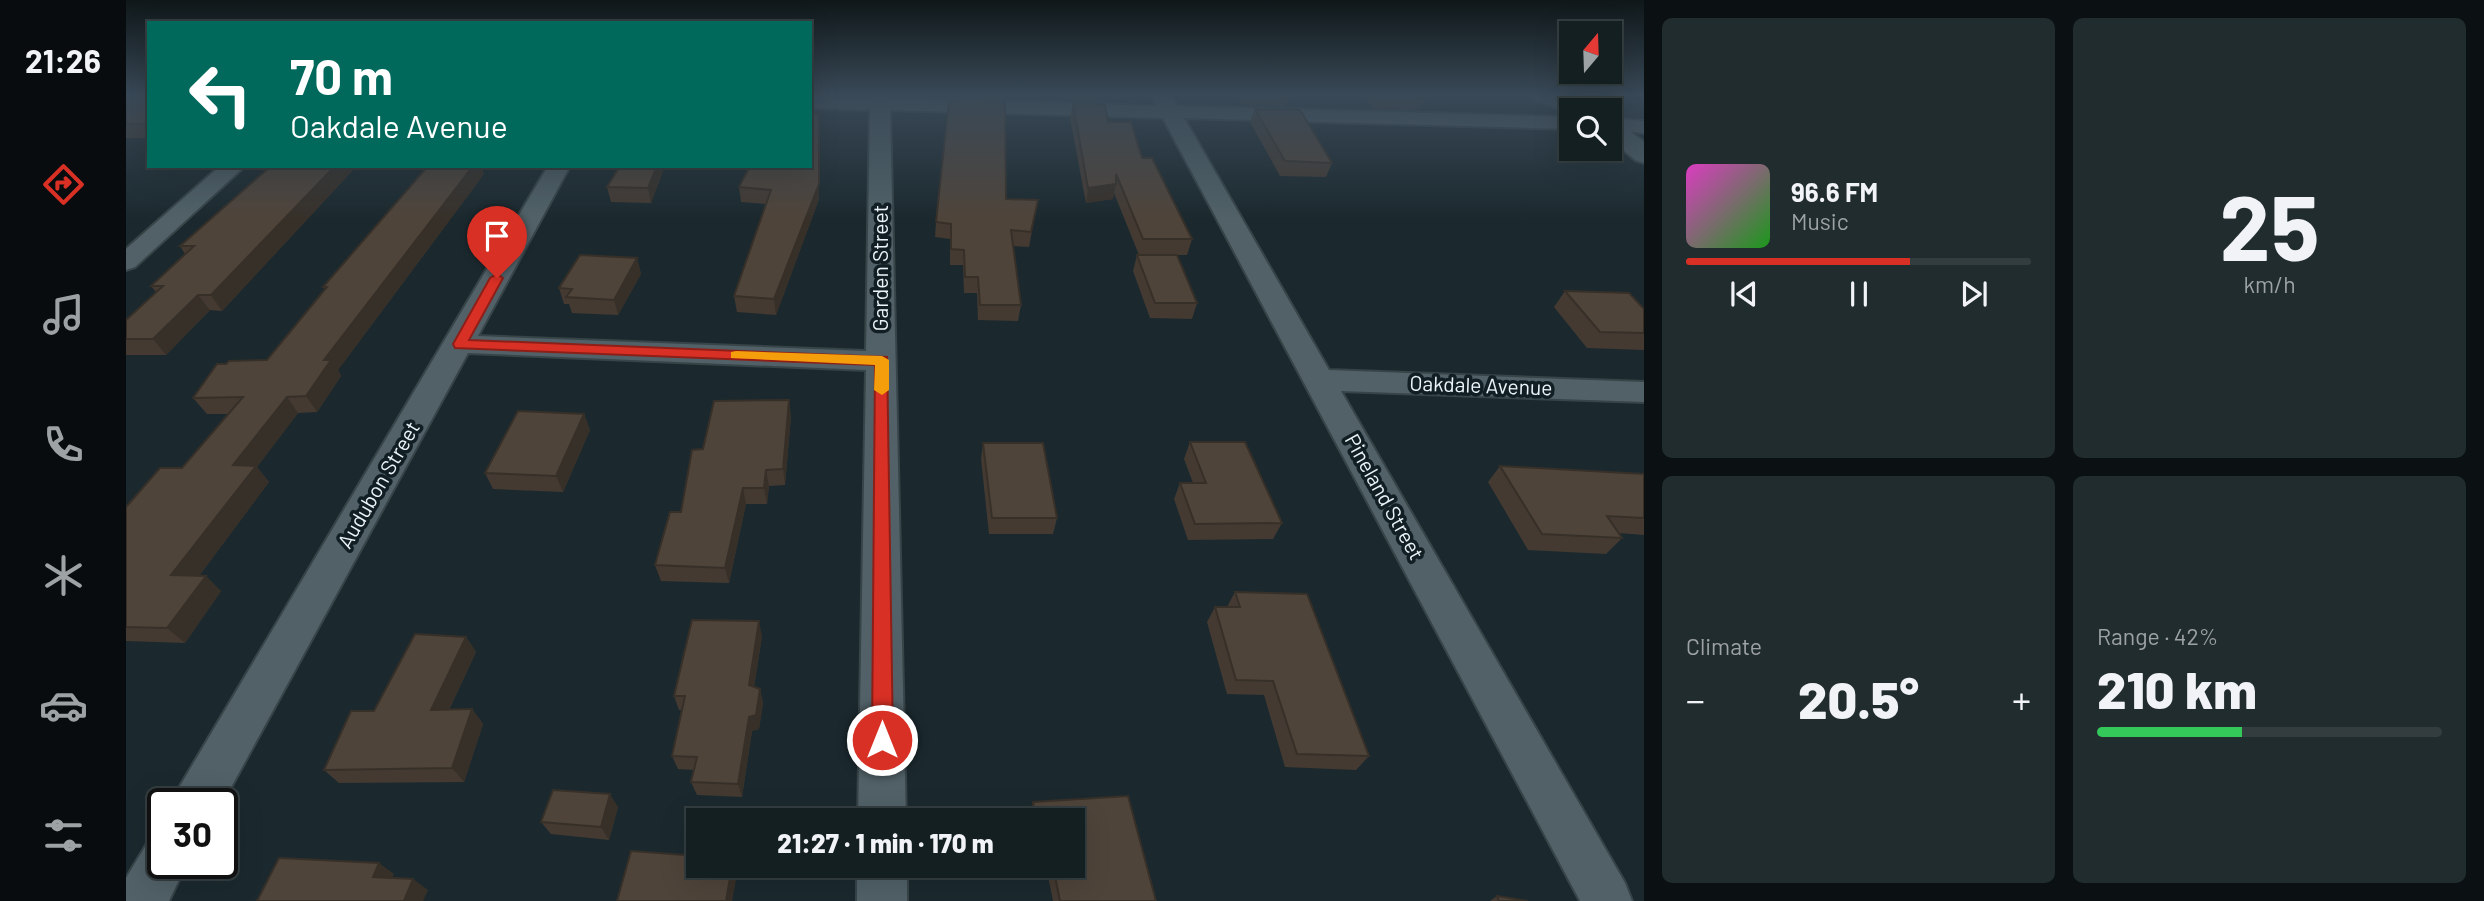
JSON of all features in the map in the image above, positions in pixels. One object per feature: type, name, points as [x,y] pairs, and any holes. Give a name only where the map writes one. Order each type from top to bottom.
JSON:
[{"type":"street","name":"Garden Street","points":[[880,136],[882,808]]},
{"type":"street","name":"Pineland Street","points":[[1183,136],[1606,901]]},
{"type":"street","points":[[1623,136],[1644,155]]},
{"type":"street","points":[[126,262],[232,168]]},
{"type":"street","name":"Audubon Street","points":[[206,788],[558,168]]},
{"type":"street","points":[[460,344],[882,360]]},
{"type":"street","name":"Oakdale Avenue","points":[[1319,380],[1644,392]]},
{"type":"street","points":[[882,878],[882,901]]},
{"type":"street","points":[[141,901],[153,879]]},
{"type":"building","points":[[812,136],[819,136],[819,184],[774,299],[734,296],[771,190],[739,187],[749,168],[812,168]]},
{"type":"building","points":[[945,136],[1005,136],[1006,199],[1038,200],[1031,232],[1011,230],[1021,305],[980,305],[978,277],[965,277],[964,250],[951,249],[951,224],[936,222]]},
{"type":"building","points":[[1079,136],[1135,136],[1142,158],[1152,158],[1192,239],[1143,239],[1116,174],[1116,184],[1088,188]]},
{"type":"building","points":[[1271,136],[1316,136],[1332,163],[1285,161]]},
{"type":"building","points":[[269,168],[333,168],[211,295],[198,295],[153,339],[126,339],[126,320],[163,286],[151,286],[194,246],[180,246]]},
{"type":"building","points":[[426,168],[471,168],[324,360],[331,360],[306,396],[287,397],[233,465],[256,466],[171,575],[206,576],[167,628],[126,627],[126,507],[160,468],[182,468],[243,397],[193,398],[217,364],[267,360],[327,287],[323,287]]},
{"type":"building","points":[[619,168],[656,168],[648,188],[607,187]]},
{"type":"building","points":[[580,255],[637,258],[614,300],[566,297],[572,289],[559,288]]},
{"type":"building","points":[[1137,255],[1177,255],[1197,303],[1155,303]]},
{"type":"building","points":[[1565,291],[1629,293],[1644,309],[1644,333],[1600,332]]},
{"type":"building","points":[[789,400],[783,469],[766,470],[764,488],[743,488],[725,568],[655,565],[670,512],[681,512],[692,450],[703,449],[714,401]]},
{"type":"building","points":[[518,411],[584,414],[556,476],[485,473]]},
{"type":"building","points":[[1190,442],[1245,442],[1282,523],[1195,524],[1180,483],[1206,483]]},
{"type":"building","points":[[983,443],[1043,443],[1057,518],[992,518]]},
{"type":"building","points":[[1500,466],[1644,474],[1644,518],[1607,516],[1622,538],[1542,534]]},
{"type":"building","points":[[1235,592],[1307,594],[1369,756],[1297,754],[1273,681],[1236,680],[1215,607],[1240,607]]},
{"type":"building","points":[[692,620],[759,621],[749,685],[760,689],[756,715],[749,717],[738,784],[691,782],[697,757],[672,756],[685,696],[674,696]]},
{"type":"building","points":[[415,634],[466,637],[431,710],[472,709],[452,768],[324,770],[351,711],[374,711]]},
{"type":"building","points":[[553,790],[610,794],[601,827],[541,822]]},
{"type":"building","points":[[1128,796],[1156,901],[1060,901],[1055,878],[1085,878],[1085,808],[1034,808],[1033,802]]},
{"type":"building","points":[[631,851],[686,855],[686,878],[730,878],[726,901],[617,901]]},
{"type":"building","points":[[279,858],[379,863],[373,877],[413,879],[404,901],[257,901]]},
{"type":"building","points":[[1497,896],[1528,901],[1499,901]]},
{"type":"slow traffic","points":[[736,355],[882,360],[882,390]]},
{"type":"route","points":[[497,278],[460,344],[882,360],[882,740]]}]
